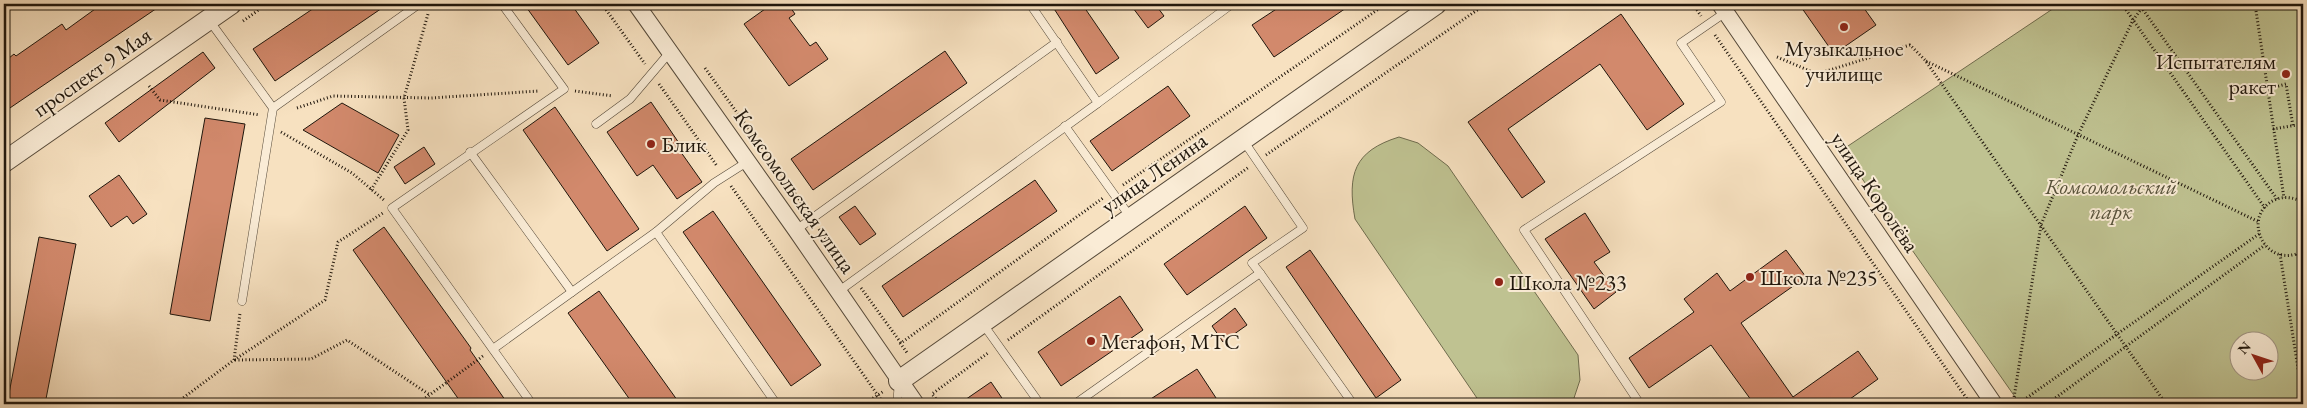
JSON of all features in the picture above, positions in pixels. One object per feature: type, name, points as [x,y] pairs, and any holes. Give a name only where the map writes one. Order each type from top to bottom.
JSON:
[{"type":"street","name":"проспект 9 Мая","points":[[4,162],[231,4]]},
{"type":"street","name":"Комсомольская улица","points":[[636,4],[839,291],[916,404]]},
{"type":"street","name":"улица Ленина","points":[[899,381],[1436,4]]},
{"type":"street","name":"улица Королёва","points":[[1723,8],[1994,404]]},
{"type":"lane","points":[[242,301],[273,113],[420,4]]},
{"type":"lane","points":[[502,4],[564,89],[470,152],[392,208],[532,404]]},
{"type":"lane","points":[[1030,4],[1098,103]]},
{"type":"lane","points":[[839,291],[1232,4]]},
{"type":"lane","points":[[1640,404],[1524,230],[1721,102],[1681,43],[1708,25],[1723,8]]},
{"type":"lane","points":[[209,20],[273,113]]},
{"type":"lane","points":[[796,230],[1056,42]]},
{"type":"lane","points":[[596,124],[630,99],[670,52]]},
{"type":"lane","points":[[1065,126],[1131,219]]},
{"type":"lane","points":[[1243,140],[1303,228],[1252,262],[1353,404]]},
{"type":"lane","points":[[470,152],[572,292]]},
{"type":"lane","points":[[493,350],[656,232],[724,176],[747,162]]},
{"type":"lane","points":[[656,232],[775,402]]},
{"type":"lane","points":[[1075,404],[1260,273]]},
{"type":"lane","points":[[982,323],[1040,404]]},
{"type":"lane","points":[[897,404],[899,381]]},
{"type":"path","points":[[602,4],[884,404]]},
{"type":"path","points":[[704,67],[854,280],[901,343],[1112,192],[1386,4]]},
{"type":"path","points":[[940,404],[932,394],[1257,161],[1486,4]]},
{"type":"path","points":[[1693,4],[1970,404]]},
{"type":"path","points":[[2122,4],[2265,208]]},
{"type":"path","points":[[2139,4],[2277,199]]},
{"type":"path","points":[[2013,404],[2041,225],[2078,134],[2133,20],[2145,4]]},
{"type":"path","points":[[2255,4],[2284,198]]},
{"type":"path","points":[[372,190],[408,130],[404,98],[428,13]]},
{"type":"path","points":[[1774,56],[1817,74],[1910,45],[1925,60],[2166,404]]},
{"type":"path","points":[[1925,60],[2259,222]]},
{"type":"path","points":[[2268,89],[2286,84],[2293,126]]},
{"type":"path","points":[[149,86],[160,100],[273,113],[333,96],[431,98],[564,89],[630,99]]},
{"type":"path","points":[[2273,129],[2303,124]]},
{"type":"path","points":[[175,404],[234,360],[325,300],[338,242],[392,208],[352,172],[270,126]]},
{"type":"path","points":[[2303,202],[2298,199],[2277,199],[2265,208],[2259,222],[2259,234],[2265,245],[2280,254],[2297,254],[2303,250]]},
{"type":"path","points":[[2018,404],[2116,333],[2259,234]]},
{"type":"path","points":[[2047,404],[2265,245]]},
{"type":"path","points":[[2280,254],[2303,400]]},
{"type":"path","points":[[2297,254],[2303,263]]},
{"type":"path","points":[[234,360],[242,301]]},
{"type":"path","points":[[234,360],[311,359],[347,340],[430,395]]},
{"type":"path","points":[[417,404],[493,350]]},
{"type":"path","points":[[864,404],[899,381]]},
{"type":"path","points":[[1960,404],[1967,399]]},
{"type":"green space","name":"Комсомольский парк","points":[[2060,4],[2303,4],[2303,404],[2020,404],[1842,150]]},
{"type":"green space","points":[[1399,137],[1418,143],[1448,166],[1578,355],[1580,380],[1572,404],[1481,404],[1355,219],[1352,189],[1357,166],[1372,149]]},
{"type":"building","points":[[102,4],[163,4],[4,112],[4,62],[14,54],[16,56],[62,24],[66,30]]},
{"type":"building","points":[[320,4],[388,4],[275,81],[253,49]]},
{"type":"building","points":[[524,4],[571,4],[599,43],[568,65]]},
{"type":"building","points":[[772,4],[788,4],[795,14],[789,18],[810,46],[816,42],[828,59],[789,86],[744,24]]},
{"type":"building","points":[[1051,4],[1082,4],[1119,58],[1096,74]]},
{"type":"building","points":[[1130,4],[1155,4],[1164,16],[1148,28]]},
{"type":"building","points":[[1284,4],[1352,4],[1274,57],[1252,25]]},
{"type":"building","name":"Музыкальное училище","points":[[1799,4],[1861,4],[1876,25],[1834,54]]},
{"type":"building","points":[[1621,14],[1684,104],[1647,130],[1600,64],[1508,129],[1545,182],[1522,198],[1468,122]]},
{"type":"building","points":[[945,51],[967,83],[813,190],[791,159]]},
{"type":"building","points":[[203,52],[215,68],[119,142],[105,123]]},
{"type":"building","points":[[1168,86],[1190,116],[1112,171],[1090,141]]},
{"type":"building","points":[[651,102],[681,146],[678,148],[702,182],[677,199],[653,165],[637,176],[607,132]]},
{"type":"building","points":[[342,103],[399,135],[378,173],[303,130]]},
{"type":"building","points":[[555,107],[639,229],[607,251],[523,130]]},
{"type":"building","points":[[205,118],[245,124],[210,321],[170,314]]},
{"type":"building","points":[[424,147],[435,164],[405,184],[394,167]]},
{"type":"building","points":[[119,175],[147,214],[133,224],[127,216],[111,227],[89,196]]},
{"type":"building","points":[[1035,180],[1057,211],[903,317],[882,286]]},
{"type":"building","points":[[855,206],[876,234],[860,245],[839,217]]},
{"type":"building","points":[[1245,206],[1267,238],[1187,295],[1164,264]]},
{"type":"building","points":[[713,211],[821,365],[791,386],[683,232]]},
{"type":"building","points":[[1585,213],[1610,252],[1594,262],[1616,292],[1594,309],[1545,239]]},
{"type":"building","points":[[384,227],[471,348],[470,350],[508,404],[462,404],[353,250]]},
{"type":"building","points":[[39,237],[76,244],[45,404],[7,404]]},
{"type":"building","points":[[1310,250],[1401,380],[1376,398],[1286,267]]},
{"type":"building","points":[[1786,250],[1806,277],[1741,323],[1793,397],[1858,351],[1878,379],[1843,404],[1754,404],[1711,345],[1649,388],[1629,358],[1694,312],[1684,299],[1717,273],[1730,291]]},
{"type":"building","points":[[599,291],[680,404],[633,404],[568,313]]},
{"type":"building","name":"Мегафон, МТС","points":[[1120,296],[1143,330],[1061,386],[1038,352]]},
{"type":"building","points":[[1235,308],[1247,325],[1223,342],[1212,326]]},
{"type":"building","points":[[1197,369],[1220,404],[1143,404]]},
{"type":"building","points":[[991,382],[1006,404],[959,404]]},
{"type":"place","name":"Музыкальное училище","points":[[1844,27]]},
{"type":"place","name":"Испытателям ракет","points":[[2286,74]]},
{"type":"place","name":"Блик","points":[[651,144]]},
{"type":"place","name":"Школа №235","points":[[1750,277]]},
{"type":"place","name":"Школа №233","points":[[1499,282]]},
{"type":"place","name":"Мегафон, МТС","points":[[1091,341]]}]
